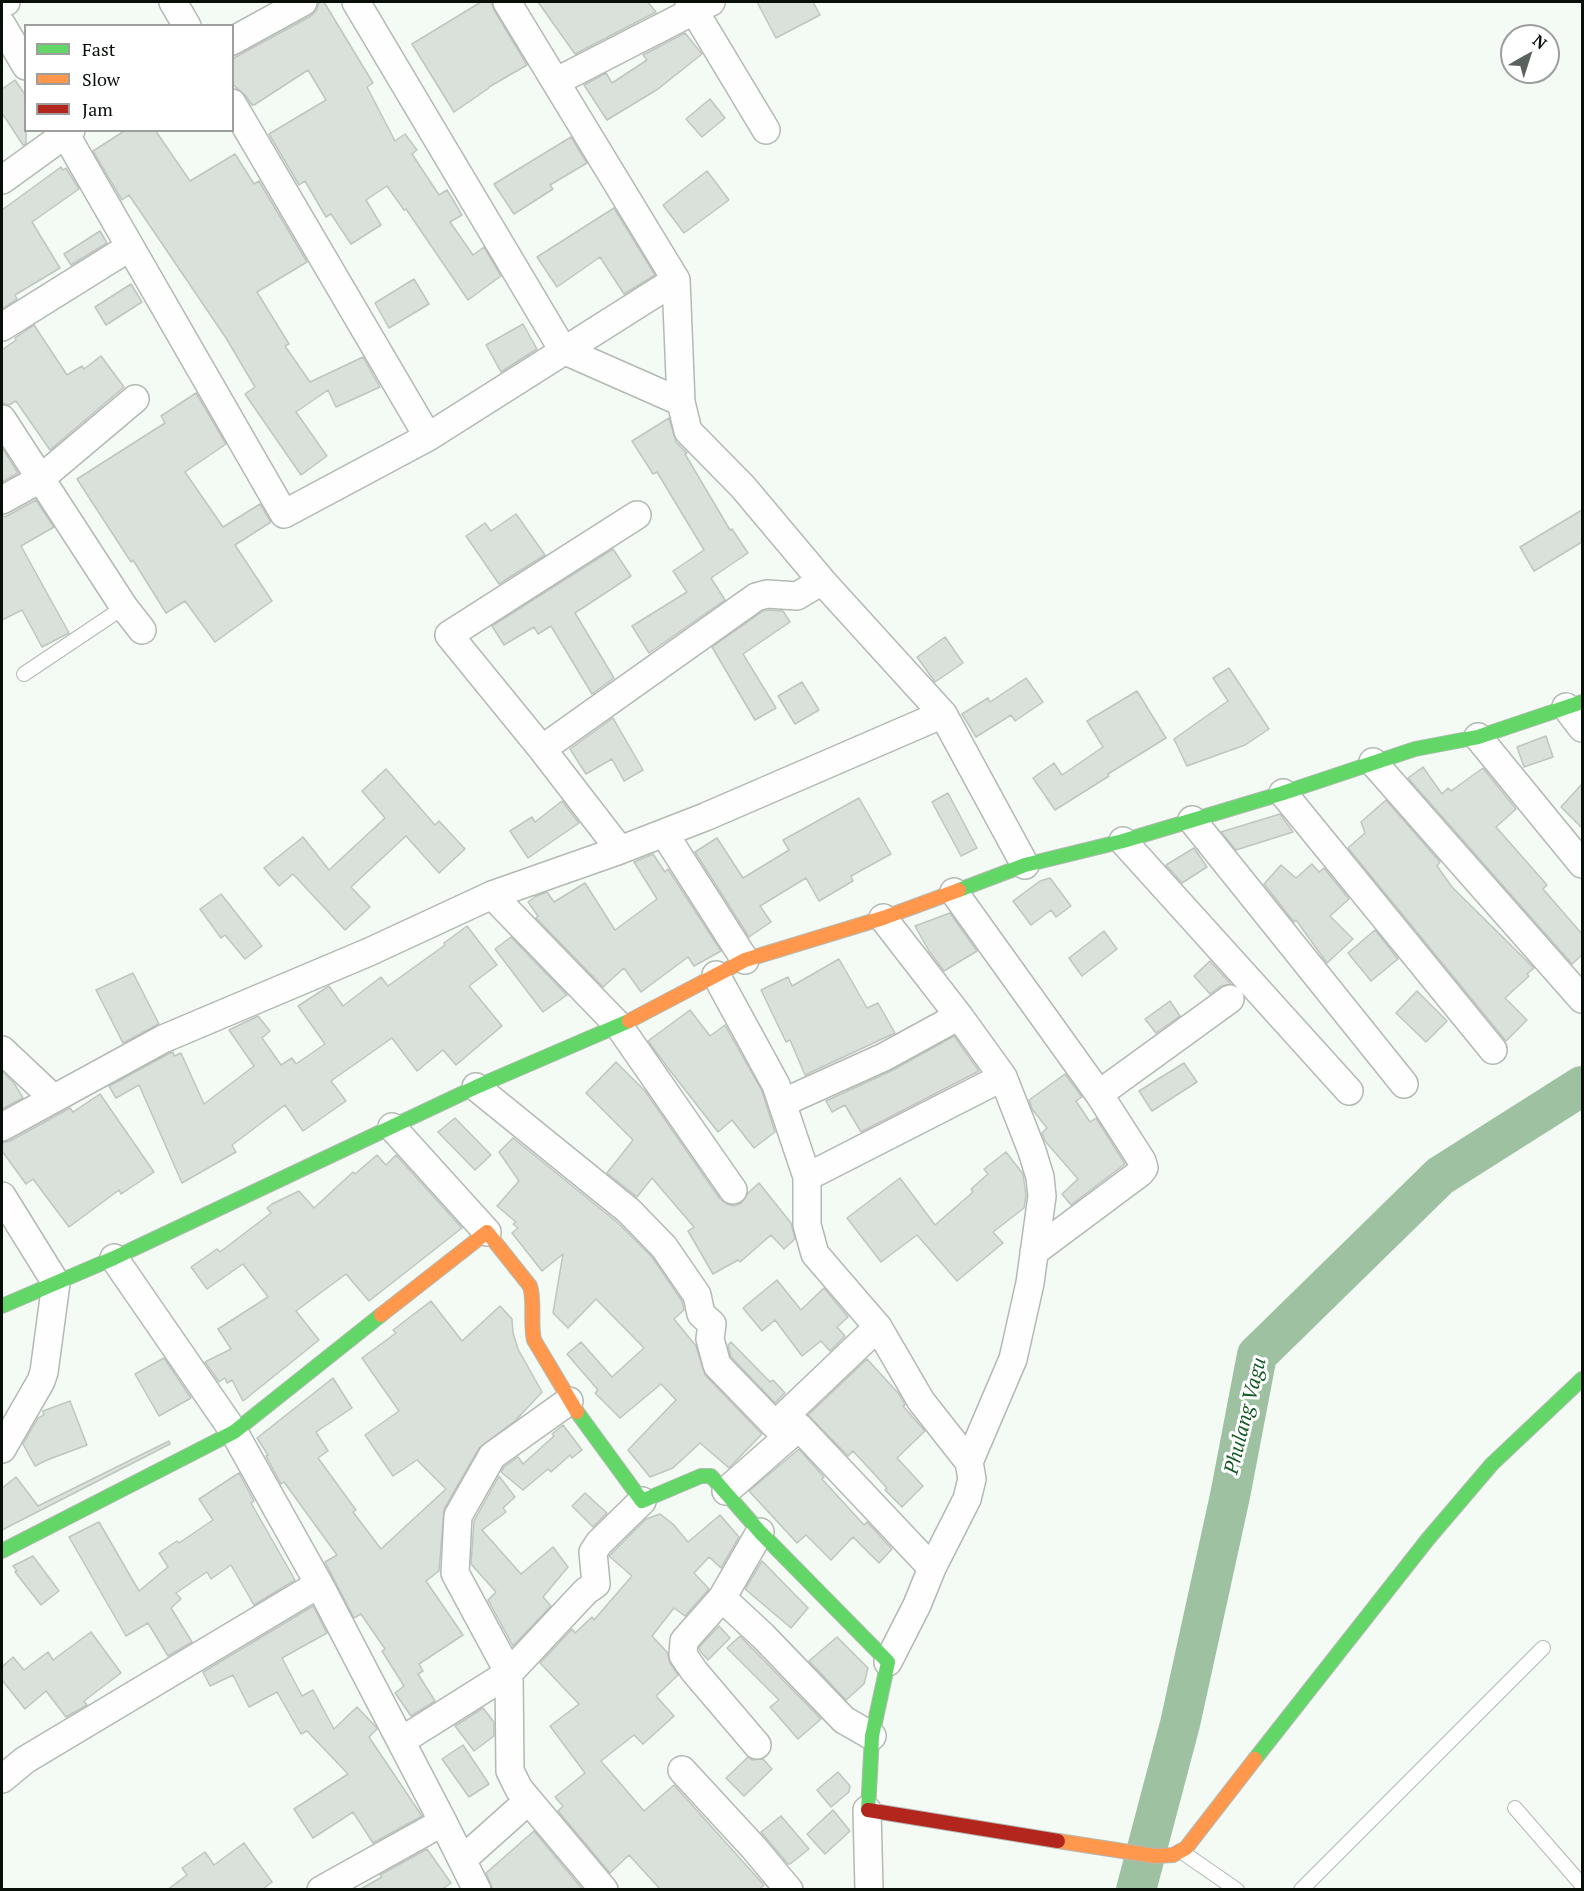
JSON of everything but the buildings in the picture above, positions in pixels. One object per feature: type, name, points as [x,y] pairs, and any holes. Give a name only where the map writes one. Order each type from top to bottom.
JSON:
[{"type":"street","points":[[2,4],[6,2]]},
{"type":"street","points":[[173,2],[186,24]]},
{"type":"street","points":[[234,40],[303,2]]},
{"type":"street","points":[[356,2],[563,350],[681,402]]},
{"type":"street","points":[[507,2],[676,280],[681,402],[688,431],[743,488],[822,581],[943,714],[1025,865]]},
{"type":"street","points":[[557,81],[698,4],[766,130]]},
{"type":"street","points":[[2,24],[24,62]]},
{"type":"street","points":[[234,106],[428,437]]},
{"type":"street","points":[[2,180],[66,132],[129,247],[284,514],[428,437],[676,280]]},
{"type":"street","points":[[2,327],[129,247]]},
{"type":"street","points":[[2,500],[40,479],[135,399]]},
{"type":"street","points":[[2,419],[124,607],[142,630]]},
{"type":"street","points":[[620,850],[542,749],[448,635],[637,515]]},
{"type":"street","points":[[542,749],[756,597],[767,594],[797,597],[822,581]]},
{"type":"street","points":[[2,1306],[114,1258],[476,1087],[619,1026],[745,960],[883,918],[1025,865],[1123,841],[1283,793],[1415,749],[1478,737],[1574,705],[1582,728]]},
{"type":"street","points":[[2,1126],[163,1039],[369,952],[492,895],[705,817],[943,714]]},
{"type":"street","points":[[1478,737],[1582,864]]},
{"type":"street","points":[[1373,762],[1582,999]]},
{"type":"street","points":[[1283,793],[1493,1050]]},
{"type":"street","points":[[1192,820],[1404,1084]]},
{"type":"street","points":[[664,833],[745,960]]},
{"type":"street","points":[[1123,841],[1349,1091]]},
{"type":"street","points":[[954,892],[1099,1094],[1143,1161],[1144,1168],[1140,1173],[1034,1252]]},
{"type":"street","points":[[492,895],[619,1026],[733,1190]]},
{"type":"street","points":[[883,918],[1003,1077],[1040,1177],[1042,1196],[1030,1283],[1013,1359],[969,1462]]},
{"type":"street","points":[[716,975],[776,1085],[807,1177],[807,1225],[814,1254],[878,1327],[921,1401],[969,1462],[972,1479],[967,1499],[888,1662],[872,1736],[867,1810],[869,1890]]},
{"type":"street","points":[[1099,1094],[1230,999]]},
{"type":"street","points":[[782,1103],[885,1058],[959,1016]]},
{"type":"street","points":[[2,1050],[53,1098]]},
{"type":"street","points":[[807,1177],[1003,1077]]},
{"type":"street","points":[[476,1087],[629,1211],[664,1246],[697,1295],[701,1314],[712,1324],[710,1339],[717,1365],[787,1426],[932,1568]]},
{"type":"street","points":[[392,1127],[487,1232],[530,1286],[532,1293],[531,1328],[534,1340],[569,1401],[642,1501]]},
{"type":"street","points":[[2,1196],[56,1283],[44,1372],[2,1449]]},
{"type":"street","points":[[2,1551],[234,1432],[487,1232]]},
{"type":"street","points":[[114,1258],[234,1432],[319,1584],[401,1741],[443,1822],[467,1880],[528,1801]]},
{"type":"street","points":[[726,1491],[878,1327]]},
{"type":"street","points":[[867,1810],[1155,1856],[1173,1855],[1186,1848],[1428,1539],[1492,1464],[1582,1379]]},
{"type":"street","points":[[569,1401],[492,1456],[458,1516],[455,1573],[509,1673],[510,1771],[528,1801],[604,1890]]},
{"type":"street","points":[[401,1741],[509,1673],[586,1591],[596,1584],[593,1552],[599,1543],[642,1501],[706,1474],[726,1491],[760,1532],[888,1662]]},
{"type":"street","points":[[757,1745],[683,1655],[684,1641],[722,1598],[760,1532]]},
{"type":"street","points":[[2,1779],[25,1760],[319,1584]]},
{"type":"street","points":[[722,1598],[763,1636],[844,1720],[872,1736]]},
{"type":"street","points":[[682,1770],[754,1848],[789,1890]]},
{"type":"street","points":[[321,1890],[443,1822]]},
{"type":"lane","points":[[24,674],[124,607]]},
{"type":"lane","points":[[1301,1890],[1543,1648]]},
{"type":"lane","points":[[1515,1808],[1582,1885]]},
{"type":"lane","points":[[1180,1851],[1237,1890]]},
{"type":"waterway","name":"Phulang Vagu","points":[[1136,1890],[1180,1724],[1230,1496],[1257,1355],[1440,1176],[1582,1086]]},
{"type":"traffic: fast","points":[[959,890],[1025,865],[1123,841],[1283,793],[1415,749],[1478,737],[1582,702]]},
{"type":"traffic: fast","points":[[2,1306],[114,1258],[476,1087],[629,1021]]},
{"type":"traffic: fast","points":[[2,1551],[234,1432],[381,1315]]},
{"type":"traffic: fast","points":[[1255,1759],[1428,1539],[1492,1464],[1582,1379]]},
{"type":"traffic: fast","points":[[577,1412],[642,1501],[701,1476],[711,1476],[760,1532],[888,1662],[872,1736],[868,1810]]},
{"type":"traffic: slow","points":[[629,1021],[745,960],[883,918],[959,890]]},
{"type":"traffic: slow","points":[[381,1315],[487,1232],[530,1286],[534,1340],[577,1412]]},
{"type":"traffic: slow","points":[[1058,1841],[1155,1856],[1173,1855],[1186,1848],[1255,1759]]},
{"type":"traffic: jam","points":[[868,1810],[1058,1841]]}]
